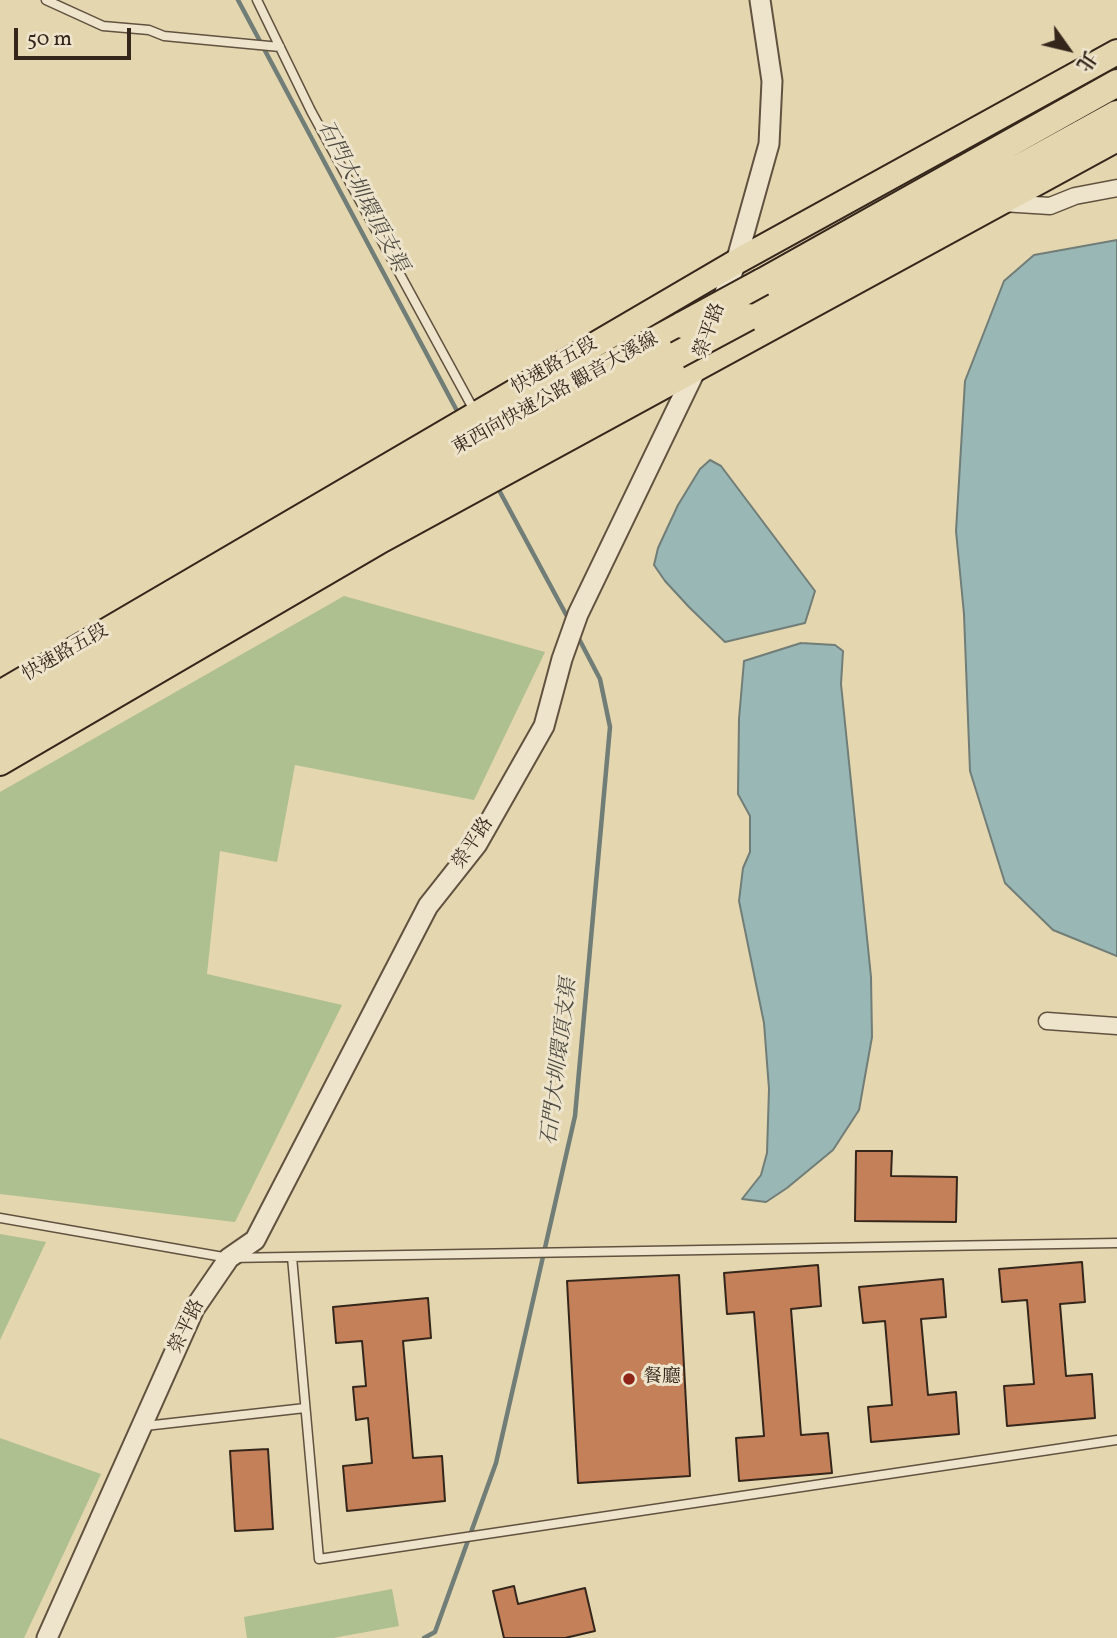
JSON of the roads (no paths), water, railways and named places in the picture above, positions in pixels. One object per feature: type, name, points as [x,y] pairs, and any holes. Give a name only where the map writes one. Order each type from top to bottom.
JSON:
[{"type":"highway","name":"東西向快速公路 觀音大溪線","points":[[0,716],[683,325],[1117,83]]},
{"type":"highway","name":"東西向快速公路 觀音大溪線","points":[[0,740],[478,444],[687,361],[1117,114]]},
{"type":"main road","name":"快速路五段","points":[[0,693],[478,444],[736,262],[1117,52]]},
{"type":"main road","points":[[0,763],[687,361],[999,203],[1117,139]]},
{"type":"street","name":"榮平路","points":[[47,1638],[194,1309],[229,1258],[255,1240],[428,906],[477,844],[544,726],[575,623],[687,361],[736,262],[769,144],[772,81],[760,0]]},
{"type":"street","points":[[999,203],[1050,206],[1075,196],[1117,188]]},
{"type":"street","points":[[1047,1021],[1117,1026]]},
{"type":"lane","points":[[46,0],[103,26],[149,30],[164,36],[276,47]]},
{"type":"lane","points":[[257,0],[276,47],[311,111],[478,444]]},
{"type":"lane","points":[[0,1218],[229,1258],[1117,1243]]},
{"type":"lane","points":[[292,1256],[318,1559],[1117,1440]]},
{"type":"lane","points":[[142,1426],[306,1408]]},
{"type":"water","points":[[1117,240],[1117,956],[1053,930],[1005,883],[970,771],[964,614],[956,531],[965,381],[1004,281],[1034,255]]},
{"type":"water","points":[[710,460],[721,466],[815,591],[805,623],[725,642],[665,581],[654,565],[658,548],[678,505],[700,469]]},
{"type":"water","points":[[801,643],[835,645],[843,651],[841,684],[871,977],[872,1037],[859,1110],[833,1150],[766,1202],[742,1199],[761,1175],[767,1153],[769,1089],[764,1023],[739,901],[743,868],[750,852],[750,816],[738,794],[739,719],[744,661]]},
{"type":"waterway","name":"石門大圳環頂支渠","points":[[238,0],[456,409]]},
{"type":"waterway","name":"石門大圳環頂支渠","points":[[500,492],[569,620]]},
{"type":"waterway","name":"石門大圳環頂支渠","points":[[424,1638],[435,1632],[496,1463],[575,1116],[610,727],[600,679],[578,637]]},
{"type":"place","name":"餐廳","points":[[629,1379]]}]
